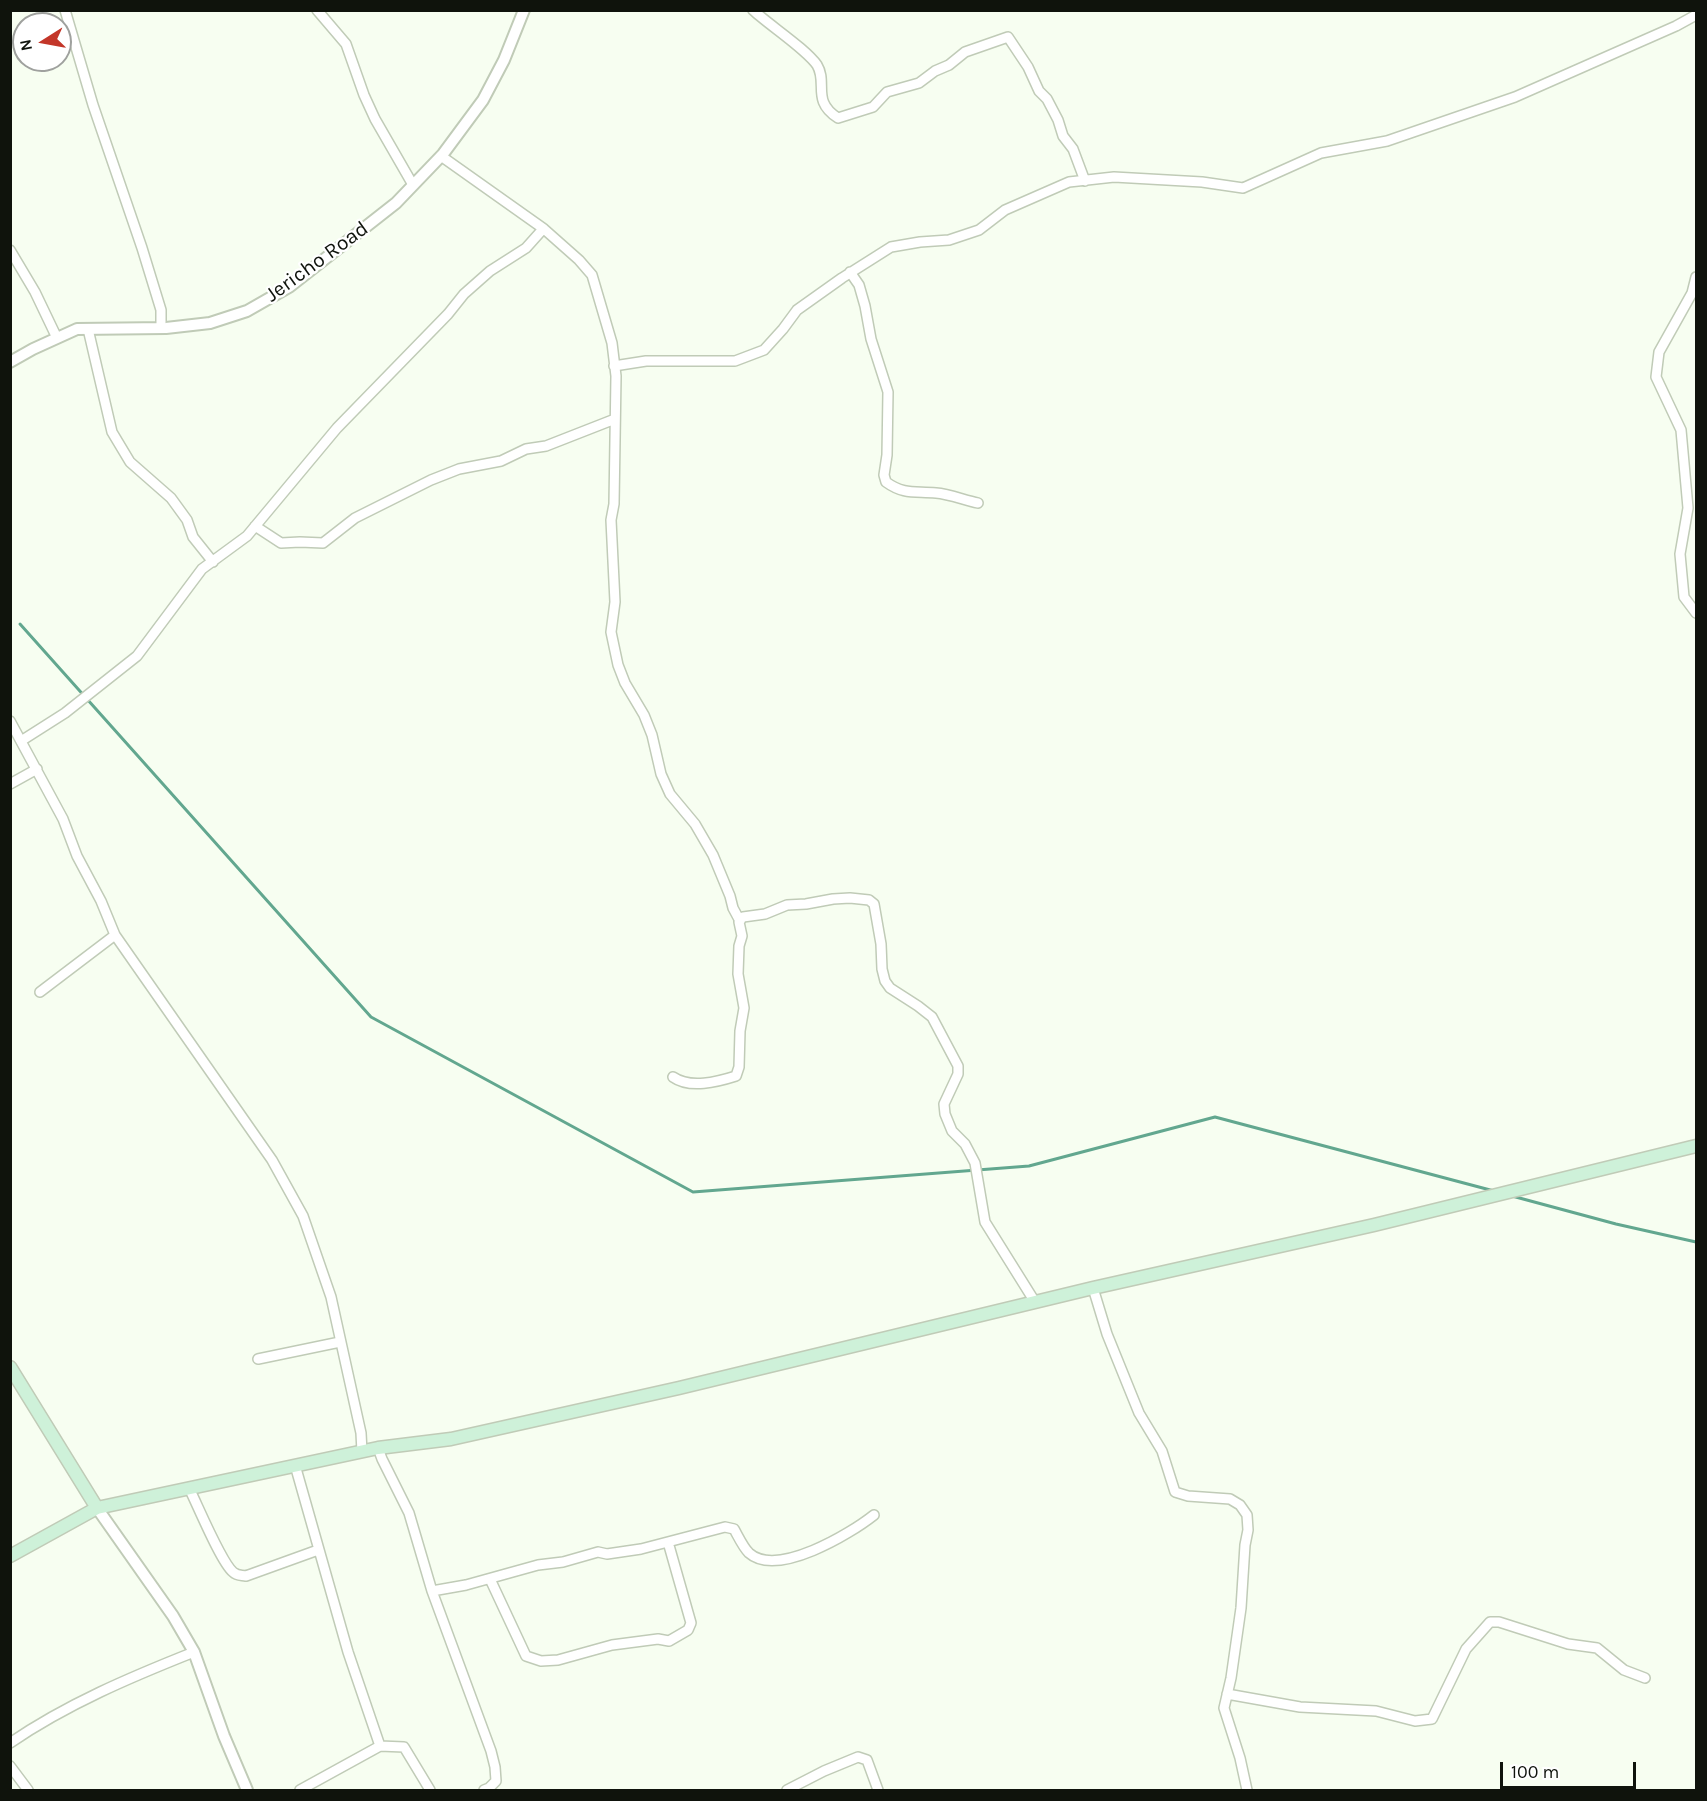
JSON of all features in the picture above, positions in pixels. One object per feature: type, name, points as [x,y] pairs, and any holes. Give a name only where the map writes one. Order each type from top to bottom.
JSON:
[{"type":"main road","points":[[10,1556],[97,1508],[378,1448],[452,1439],[691,1386],[1093,1288],[1386,1222],[1696,1146]]},
{"type":"main road","points":[[10,1367],[97,1508]]},
{"type":"street","points":[[65,10],[93,105],[161,310],[161,328]]},
{"type":"street","points":[[317,10],[346,44],[375,119],[413,185]]},
{"type":"street","name":"Jericho Road","points":[[10,362],[77,329],[161,328],[210,324],[247,311],[289,287],[396,203],[441,156],[483,100],[504,60],[524,10]]},
{"type":"street","points":[[753,10],[817,66],[821,96],[830,113],[838,118],[873,107],[887,92],[918,83],[949,65],[965,52],[1008,37],[1028,67],[1039,91],[1047,99],[1063,136],[1073,149],[1085,180]]},
{"type":"street","points":[[614,366],[646,361],[735,361],[764,350],[783,330],[797,310],[850,272],[891,247],[949,240],[978,230],[1005,210],[1069,182],[1114,177],[1202,182],[1243,188],[1321,153],[1387,141],[1515,96],[1696,15]]},
{"type":"street","points":[[441,156],[543,228],[579,260],[592,275],[612,343],[616,376],[614,504],[611,520],[615,602],[612,632],[618,665],[625,683],[644,715],[652,735],[661,774],[670,794],[695,824],[713,855],[740,921],[742,936],[739,946],[738,974],[744,1008],[740,1031],[739,1067],[736,1076],[701,1083],[681,1082],[673,1077]]},
{"type":"street","points":[[21,741],[65,713],[137,656],[202,569],[247,536],[337,428],[448,314],[464,294],[490,271],[526,248],[543,228]]},
{"type":"street","points":[[10,250],[35,292],[57,338]]},
{"type":"street","points":[[850,272],[859,285],[871,339],[888,392],[887,455],[884,475],[886,482],[895,489],[914,494],[937,493],[978,503]]},
{"type":"street","points":[[1696,278],[1692,293],[1659,352],[1656,377],[1681,430],[1688,508],[1680,554],[1684,597],[1696,613]]},
{"type":"street","points":[[88,329],[112,432],[130,462],[171,498],[187,520],[193,537],[213,562]]},
{"type":"street","points":[[255,526],[281,543],[323,543],[355,518],[431,480],[459,469],[501,461],[526,449],[554,442],[615,418]]},
{"type":"street","points":[[10,721],[63,819],[77,856],[101,901],[115,935],[272,1160],[303,1216],[331,1297],[361,1434],[362,1452]]},
{"type":"street","points":[[10,784],[37,769]]},
{"type":"street","points":[[740,921],[743,917],[765,914],[787,905],[850,898],[869,900],[874,904],[885,981],[890,988],[932,1017],[958,1066],[958,1074],[944,1104],[945,1114],[952,1131],[965,1144],[975,1163],[985,1222],[1035,1302]]},
{"type":"street","points":[[40,992],[115,935]]},
{"type":"street","points":[[1093,1288],[1107,1334],[1139,1413],[1162,1451],[1175,1492],[1188,1496],[1230,1499],[1240,1505],[1247,1515],[1248,1530],[1240,1608],[1231,1678],[1224,1708],[1240,1758],[1247,1791]]},
{"type":"street","points":[[258,1359],[340,1342]]},
{"type":"street","points":[[378,1448],[409,1514],[432,1591],[493,1759],[496,1780],[484,1791]]},
{"type":"street","points":[[295,1465],[348,1652],[380,1746]]},
{"type":"street","points":[[189,1488],[226,1563],[237,1575],[246,1576],[318,1550]]},
{"type":"street","points":[[97,1508],[173,1616],[194,1652],[224,1736],[247,1791]]},
{"type":"street","points":[[432,1591],[598,1552],[607,1554],[641,1549],[725,1527],[734,1529],[749,1553],[763,1559],[793,1559],[854,1531],[874,1515]]},
{"type":"street","points":[[490,1579],[526,1656],[542,1661],[558,1660],[612,1645],[669,1641],[688,1630],[691,1623],[668,1542]]},
{"type":"street","points":[[1227,1694],[1300,1707],[1376,1711],[1415,1721],[1432,1719],[1466,1649],[1490,1622],[1499,1622],[1568,1644],[1597,1648],[1624,1670],[1645,1678]]},
{"type":"street","points":[[12,1739],[120,1682],[194,1652]]},
{"type":"street","points":[[300,1791],[380,1746],[404,1747],[430,1791]]},
{"type":"street","points":[[787,1791],[824,1771],[858,1757],[867,1760],[878,1791]]},
{"type":"street","points":[[10,1766],[28,1791]]},
{"type":"waterway","points":[[20,624],[371,1017],[693,1192],[1029,1166],[1215,1117],[1494,1191]]},
{"type":"waterway","points":[[1512,1196],[1616,1224],[1696,1242]]}]
